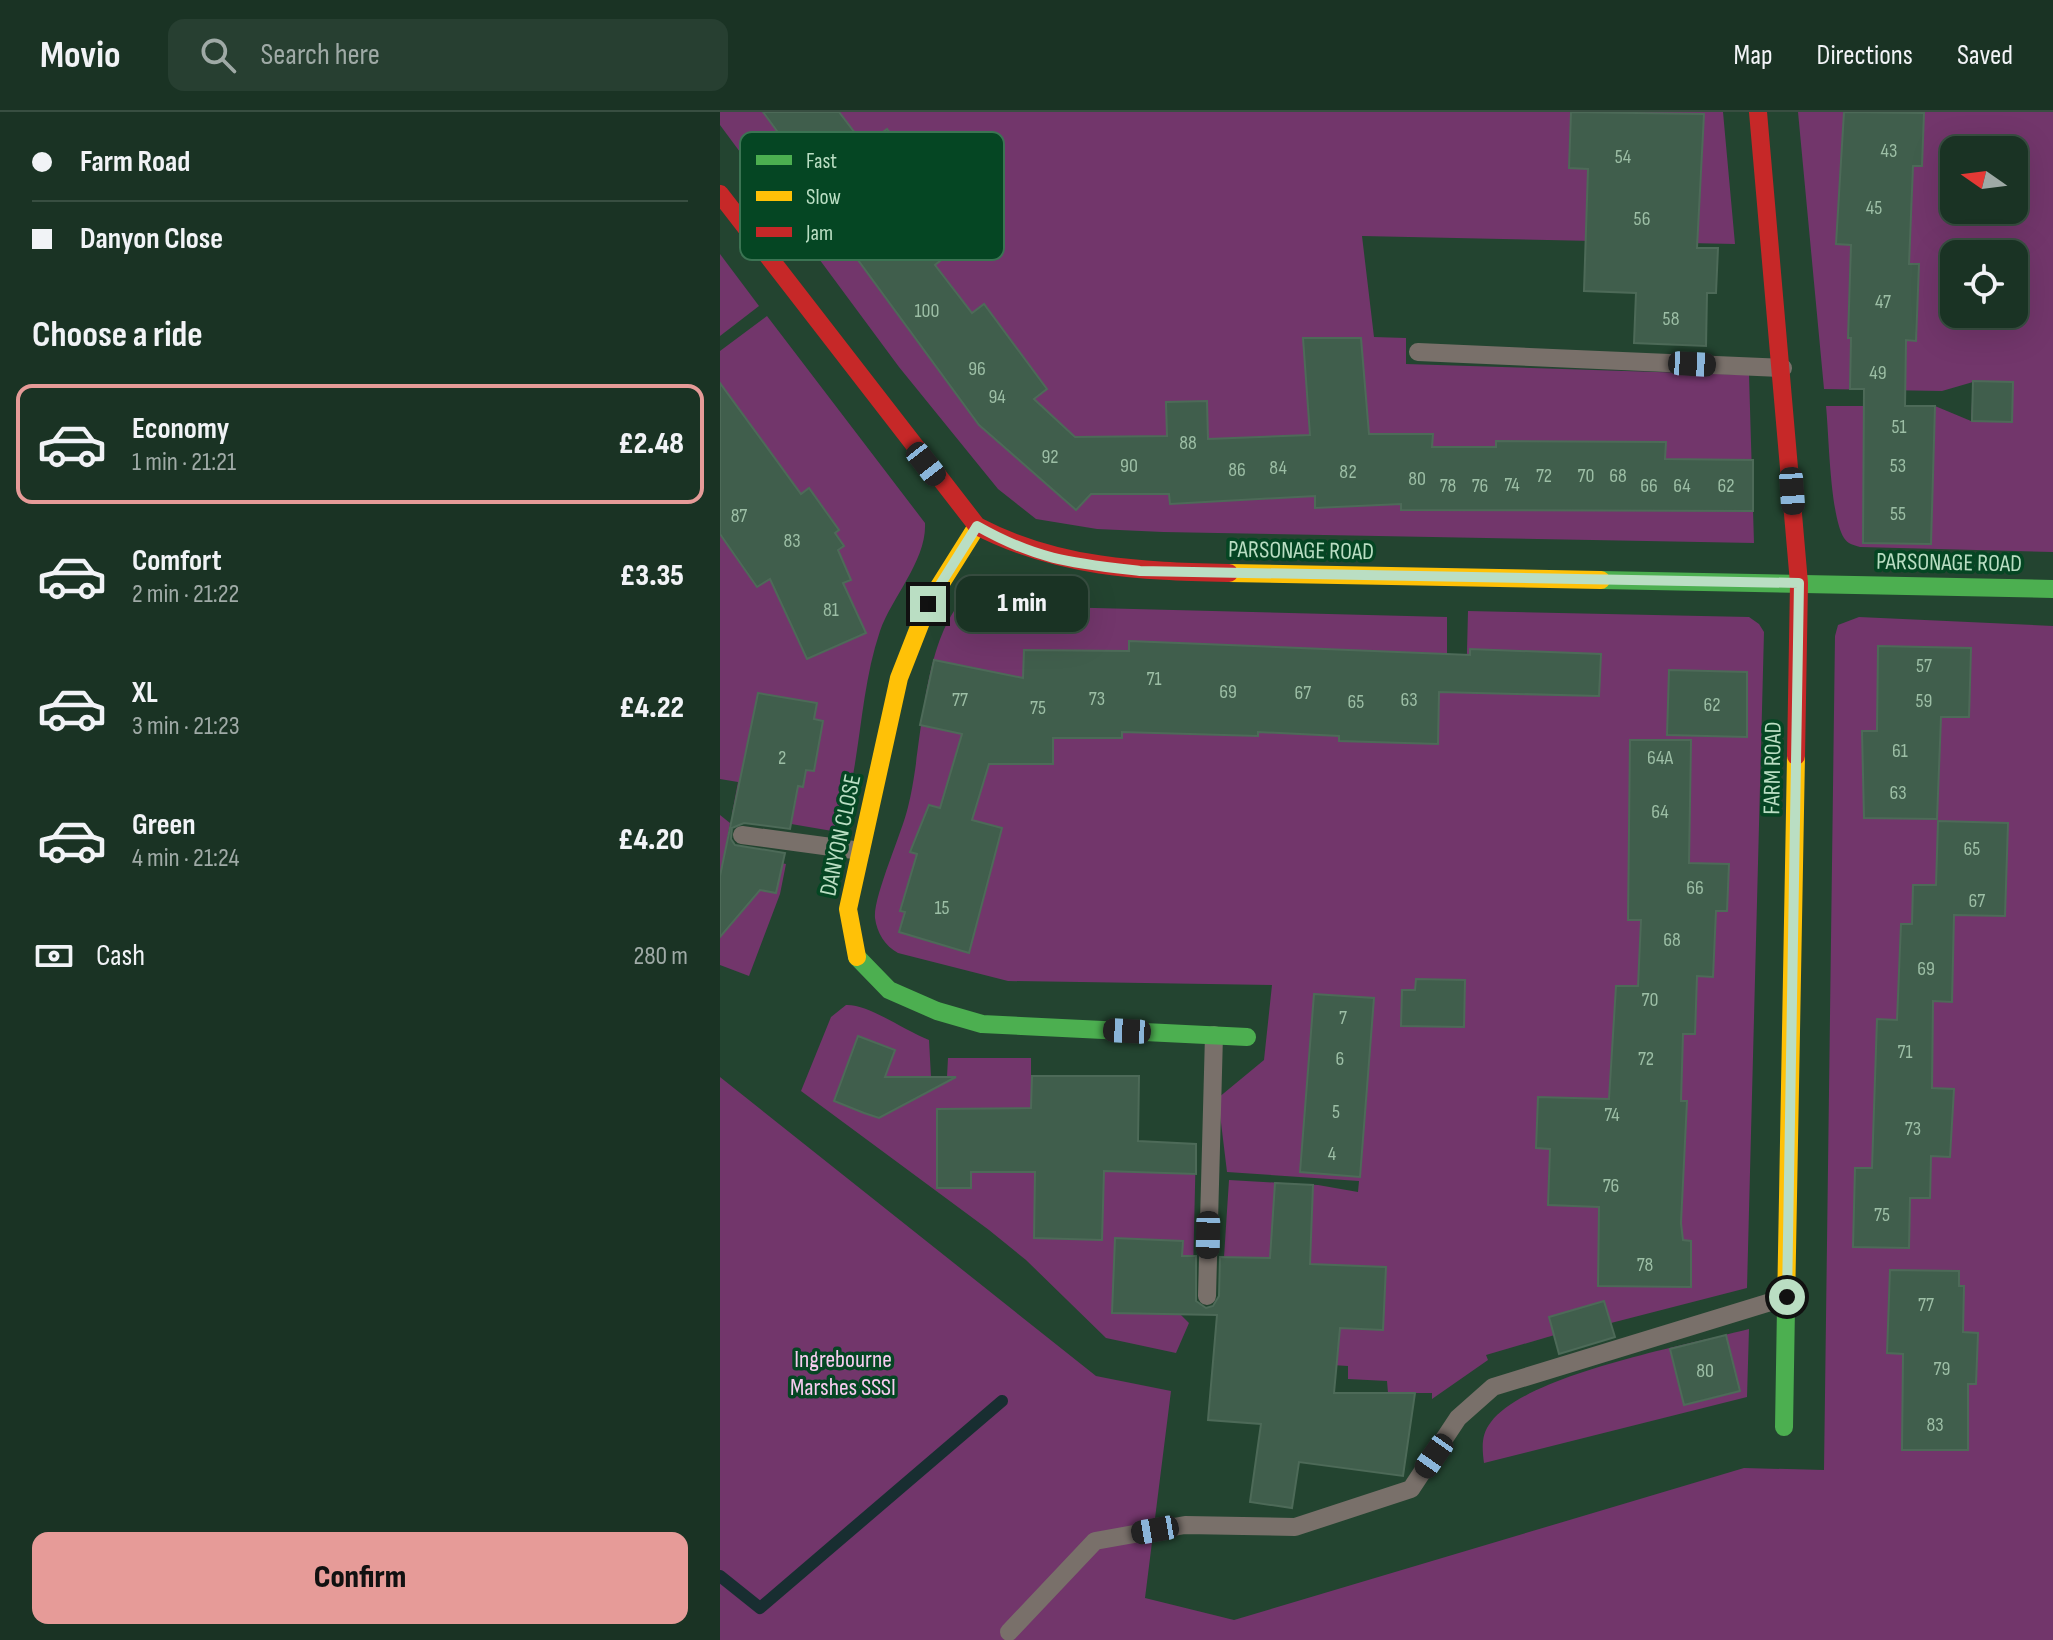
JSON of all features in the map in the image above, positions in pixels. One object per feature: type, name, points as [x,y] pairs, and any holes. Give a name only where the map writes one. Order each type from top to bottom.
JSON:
[{"type":"street","name":"FARM ROAD","points":[[1758,112],[1783,368],[1799,583],[1784,1427]]},
{"type":"street","name":"PARSONAGE ROAD","points":[[720,194],[740,220]]},
{"type":"street","name":"PARSONAGE ROAD","points":[[771,260],[977,526],[1012,546],[1058,561],[1140,571],[2053,589]]},
{"type":"street","name":"DANYON CLOSE","points":[[977,526],[928,604],[899,678],[848,909],[856,956],[889,990],[937,1011],[982,1024],[1247,1037]]},
{"type":"lane","points":[[1418,352],[1783,368]]},
{"type":"lane","points":[[742,835],[861,851]]},
{"type":"lane","points":[[1207,1296],[1214,1035]]},
{"type":"lane","points":[[1009,1632],[1095,1541],[1185,1525],[1295,1527],[1411,1489],[1458,1418],[1493,1387],[1787,1297]]},
{"type":"green space","points":[[720,112],[1723,112],[1735,244],[1362,236],[1374,337],[1406,338],[1406,364],[1749,375],[1754,543],[1163,532],[1097,529],[1036,519],[998,489],[899,367],[820,260],[1004,260],[1004,132],[740,132],[740,152],[720,125]]},
{"type":"green space","points":[[1798,112],[2053,112],[2053,552],[1860,547],[1844,538],[1836,512],[1826,406],[1935,406],[1971,421],[1973,382],[1942,391],[1824,389]]},
{"type":"green space","points":[[720,254],[759,306],[720,336]]},
{"type":"green space","points":[[767,316],[925,523],[915,564],[880,631],[868,681],[852,782],[838,832],[732,814],[738,782],[720,779],[720,351]]},
{"type":"green space","points":[[976,588],[983,604],[1012,606],[1447,617],[1447,692],[1466,692],[1468,611],[1749,617],[1759,624],[1764,632],[1747,1288],[1611,1323],[1609,1319],[1486,1355],[1488,1360],[1432,1399],[1432,1393],[1388,1393],[1387,1381],[1348,1379],[1348,1366],[1236,1359],[1224,1257],[1229,1180],[1318,1185],[1358,1192],[1359,1181],[1227,1172],[1218,1098],[1264,1060],[1272,985],[1008,981],[898,953],[886,943],[878,929],[876,908],[908,807],[934,658],[944,630],[958,606]]},
{"type":"green space","name":"Ingrebourne Marshes SSSI","points":[[1859,617],[2053,626],[2053,1640],[720,1640],[720,1077],[1096,1376],[1171,1391],[1145,1598],[1234,1620],[1744,1468],[1824,1470],[1835,636],[1838,625]]},
{"type":"green space","points":[[720,815],[730,823],[725,852],[786,864],[780,894],[749,976],[720,965]]},
{"type":"green space","points":[[846,1005],[876,1013],[929,1040],[931,1077],[947,1077],[948,1058],[1031,1058],[1031,1120],[1138,1141],[1196,1144],[1193,1274],[1180,1314],[1189,1323],[1176,1353],[1106,1338],[1026,1260],[989,1230],[801,1091],[831,1017]]},
{"type":"green space","points":[[1749,1329],[1747,1397],[1484,1463],[1484,1436],[1491,1422],[1510,1405],[1538,1389],[1611,1364]]},
{"type":"building","points":[[763,112],[839,112],[854,132],[778,132]]},
{"type":"building","points":[[1571,112],[1704,114],[1697,248],[1718,248],[1716,293],[1707,293],[1706,346],[1634,343],[1636,293],[1584,291],[1588,169],[1569,168]]},
{"type":"building","points":[[1844,112],[1924,113],[1922,166],[1913,166],[1909,264],[1919,264],[1916,341],[1906,340],[1905,406],[1935,406],[1931,544],[1863,543],[1864,389],[1850,389],[1851,245],[1836,244]]},
{"type":"building","points":[[858,260],[941,260],[935,265],[972,313],[984,304],[1047,389],[1034,399],[1075,437],[1167,436],[1166,402],[1207,401],[1208,439],[1310,435],[1303,338],[1361,338],[1369,434],[1433,434],[1432,447],[1496,447],[1496,441],[1666,442],[1665,459],[1753,460],[1753,511],[1401,510],[1401,504],[1315,508],[1315,496],[1170,504],[1169,494],[1091,494],[1076,510],[979,425]]},
{"type":"building","points":[[1973,381],[2013,382],[2012,422],[1972,421]]},
{"type":"building","points":[[720,383],[801,494],[809,488],[839,530],[835,533],[844,546],[838,550],[851,580],[843,583],[866,633],[807,659],[770,579],[757,587],[720,534]]},
{"type":"building","points":[[1129,641],[1470,655],[1470,649],[1601,654],[1599,696],[1439,692],[1438,744],[1339,741],[1339,736],[1258,732],[1258,736],[1122,732],[1122,738],[1053,738],[1053,764],[989,764],[972,820],[1002,828],[969,953],[899,932],[905,912],[900,911],[917,854],[910,852],[929,805],[940,808],[962,734],[920,725],[934,660],[1023,678],[1024,650],[1129,651]]},
{"type":"building","points":[[1878,646],[1971,648],[1969,717],[1941,717],[1937,819],[1864,818],[1862,731],[1877,731]]},
{"type":"building","points":[[1669,670],[1747,672],[1747,737],[1667,735]]},
{"type":"building","points":[[758,693],[817,703],[814,719],[823,721],[814,771],[806,770],[803,787],[798,786],[790,829],[744,823],[732,828],[731,839],[735,845],[785,853],[776,893],[760,890],[720,937],[720,876]]},
{"type":"building","points":[[1630,740],[1691,740],[1689,863],[1729,864],[1727,911],[1716,911],[1713,977],[1697,976],[1695,1034],[1683,1034],[1681,1101],[1687,1101],[1681,1223],[1683,1240],[1691,1241],[1691,1287],[1598,1286],[1599,1207],[1548,1205],[1550,1149],[1536,1148],[1538,1097],[1609,1099],[1616,986],[1638,986],[1641,920],[1628,920]]},
{"type":"building","points":[[1938,821],[2008,823],[2005,916],[1954,915],[1952,1002],[1933,1001],[1932,1088],[1954,1089],[1950,1157],[1931,1156],[1930,1198],[1910,1198],[1909,1248],[1853,1247],[1855,1168],[1872,1168],[1877,1019],[1897,1020],[1901,924],[1912,924],[1913,885],[1936,885]]},
{"type":"building","points":[[1416,979],[1465,980],[1464,1027],[1401,1026],[1402,990],[1415,990]]},
{"type":"building","points":[[1314,994],[1374,998],[1360,1177],[1300,1172]]},
{"type":"building","points":[[858,1036],[895,1050],[885,1077],[956,1077],[879,1118],[834,1101]]},
{"type":"building","points":[[1032,1076],[1139,1076],[1138,1141],[1196,1144],[1196,1174],[1104,1171],[1102,1240],[1034,1238],[1035,1172],[971,1172],[971,1188],[937,1188],[937,1109],[1031,1108]]},
{"type":"building","points":[[1275,1183],[1313,1185],[1310,1264],[1386,1267],[1383,1330],[1340,1328],[1334,1393],[1415,1393],[1403,1476],[1299,1462],[1292,1508],[1250,1502],[1261,1424],[1208,1420],[1217,1315],[1112,1313],[1115,1238],[1183,1241],[1182,1256],[1196,1256],[1196,1301],[1206,1308],[1213,1306],[1219,1296],[1220,1257],[1270,1258]]},
{"type":"building","points":[[1890,1270],[1959,1271],[1959,1286],[1964,1286],[1963,1332],[1978,1333],[1976,1384],[1968,1384],[1968,1450],[1902,1450],[1903,1354],[1887,1353]]},
{"type":"building","points":[[1604,1301],[1615,1337],[1559,1354],[1549,1317]]},
{"type":"building","points":[[1726,1335],[1740,1391],[1684,1405],[1670,1349]]},
{"type":"waterway","points":[[720,1576],[760,1608],[1002,1401]]},
{"type":"traffic: fast","points":[[1601,580],[2053,589]]},
{"type":"traffic: fast","points":[[857,957],[889,990],[937,1011],[982,1024],[1247,1037]]},
{"type":"traffic: fast","points":[[1784,1427],[1786,1307]]},
{"type":"traffic: slow","points":[[857,957],[848,909],[899,678],[928,604],[977,526]]},
{"type":"traffic: slow","points":[[1229,573],[1601,580]]},
{"type":"traffic: slow","points":[[1786,1307],[1796,756]]},
{"type":"traffic: jam","points":[[1758,112],[1799,583],[1796,756]]},
{"type":"traffic: jam","points":[[720,194],[740,220]]},
{"type":"traffic: jam","points":[[771,260],[977,526],[1007,540],[1069,559],[1163,571],[1229,573]]},
{"type":"route","points":[[928,604],[977,526],[1012,546],[1058,561],[1140,571],[1799,583],[1787,1297]]}]
